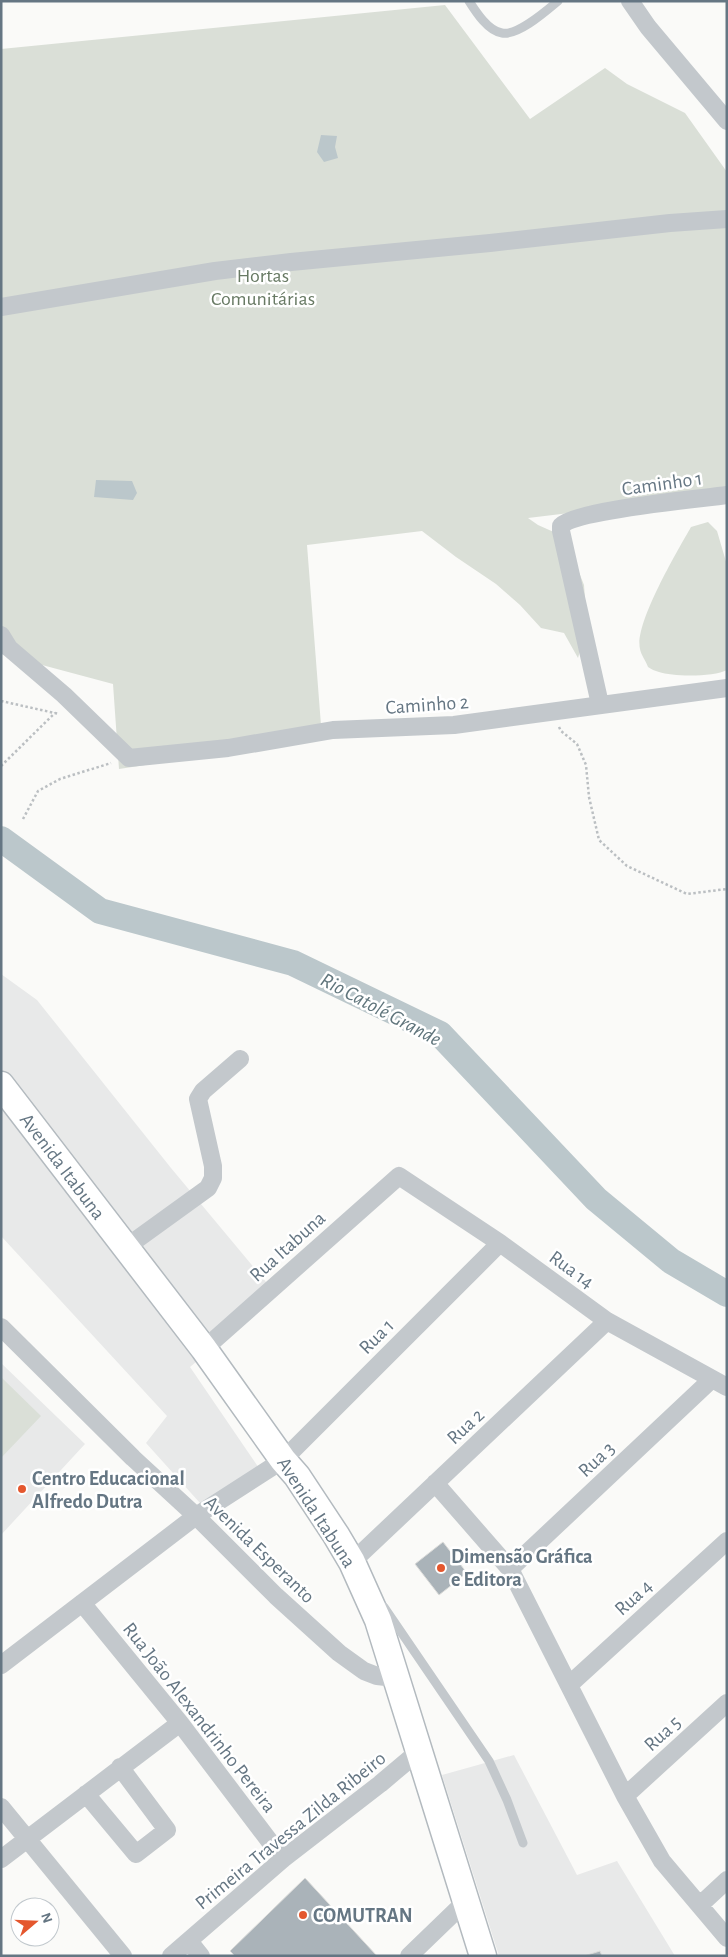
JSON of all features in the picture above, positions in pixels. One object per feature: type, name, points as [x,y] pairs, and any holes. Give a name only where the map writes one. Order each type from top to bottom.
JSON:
[{"type":"main road","name":"Avenida Itabuna","points":[[1,1085],[204,1349],[283,1460],[302,1483],[352,1562],[378,1620],[483,1956]]},
{"type":"street","points":[[630,1],[648,27],[727,121]]},
{"type":"street","points":[[1,307],[215,271],[727,218]]},
{"type":"street","name":"Caminho 1","points":[[600,704],[561,531],[564,523],[602,512],[727,496]]},
{"type":"street","points":[[1,635],[9,648],[64,695],[129,758]]},
{"type":"street","name":"Caminho 2","points":[[129,758],[228,748],[333,730],[454,725],[727,688]]},
{"type":"street","points":[[125,1248],[208,1188],[214,1178],[213,1166],[198,1099],[202,1091],[240,1059]]},
{"type":"street","name":"Rua 14","points":[[399,1176],[500,1243],[607,1321],[719,1383]]},
{"type":"street","name":"Rua Itabuna","points":[[204,1349],[399,1176]]},
{"type":"street","name":"Rua 1","points":[[1,1665],[196,1516],[283,1460],[500,1243]]},
{"type":"street","name":"Rua 2","points":[[352,1562],[607,1321]]},
{"type":"street","name":"Avenida Esperanto","points":[[1,1326],[276,1596],[339,1653],[364,1670],[378,1676],[395,1678]]},
{"type":"street","name":"Rua 3","points":[[510,1569],[719,1383]]},
{"type":"street","points":[[435,1484],[510,1569],[625,1796],[662,1861],[727,1938]]},
{"type":"street","name":"Rua 4","points":[[569,1686],[727,1541]]},
{"type":"street","name":"Rua João Alexandrinho Pereira","points":[[82,1603],[180,1723],[283,1859]]},
{"type":"street","name":"Rua 5","points":[[625,1796],[727,1703]]},
{"type":"street","points":[[1,1859],[180,1723]]},
{"type":"street","name":"Primeira Travessa Zilda Ribeiro","points":[[171,1956],[283,1859],[418,1752]]},
{"type":"street","points":[[86,1794],[136,1854],[167,1830],[120,1767]]},
{"type":"street","points":[[1,1807],[123,1956]]},
{"type":"street","points":[[700,1905],[727,1880]]},
{"type":"street","points":[[409,1956],[466,1901]]},
{"type":"street","points":[[189,1941],[201,1956]]},
{"type":"lane","points":[[469,1],[478,15],[492,29],[502,33],[518,30],[558,1]]},
{"type":"lane","points":[[352,1562],[488,1761],[507,1800],[523,1843]]},
{"type":"path","points":[[1,701],[55,713],[1,766]]},
{"type":"path","points":[[554,710],[561,731],[577,744],[586,765],[588,797],[599,840],[626,866],[687,894],[727,889]]},
{"type":"path","points":[[23,819],[38,791],[60,779],[129,758]]},
{"type":"shaded area","points":[[321,135],[337,136],[335,147],[338,158],[324,162],[317,152]]},
{"type":"shaded area","points":[[96,480],[132,481],[137,493],[133,500],[94,497]]},
{"type":"shaded area","points":[[1,974],[37,1000],[171,1168],[276,1294],[190,1367],[261,1471],[200,1503],[146,1443],[167,1416],[1,1236]]},
{"type":"shaded area","name":"Centro Educacional Alfredo Dutra","points":[[1,1363],[85,1444],[1,1535]]},
{"type":"shaded area","points":[[514,1755],[577,1875],[617,1861],[675,1956],[499,1956],[442,1775]]},
{"type":"green space","name":"Hortas Comunitárias","points":[[445,5],[530,119],[605,68],[627,84],[685,113],[727,172],[727,494],[528,518],[538,525],[565,537],[584,585],[587,626],[578,658],[564,633],[541,628],[520,605],[496,584],[422,531],[307,545],[322,738],[119,769],[113,684],[1,654],[1,49]]},
{"type":"green space","points":[[708,522],[717,531],[727,565],[727,670],[713,674],[693,676],[665,674],[648,667],[640,649],[640,638],[644,623],[658,587],[691,527]]},
{"type":"green space","points":[[1,1377],[41,1416],[1,1458]]},
{"type":"building","name":"Dimensão Gráfica e Editora","points":[[443,1542],[467,1573],[439,1595],[415,1564]]},
{"type":"building","name":"COMUTRAN","points":[[305,1878],[377,1956],[235,1956],[230,1951]]},
{"type":"building","points":[[600,1951],[602,1956],[584,1956]]},
{"type":"waterway","name":"Rio Catolé Grande","points":[[1,839],[100,911],[293,963],[440,1034],[596,1199],[671,1261],[727,1294]]},
{"type":"place","name":"Centro Educacional Alfredo Dutra","points":[[22,1489]]},
{"type":"place","name":"Dimensão Gráfica e Editora","points":[[441,1568]]},
{"type":"place","name":"COMUTRAN","points":[[303,1915]]}]
